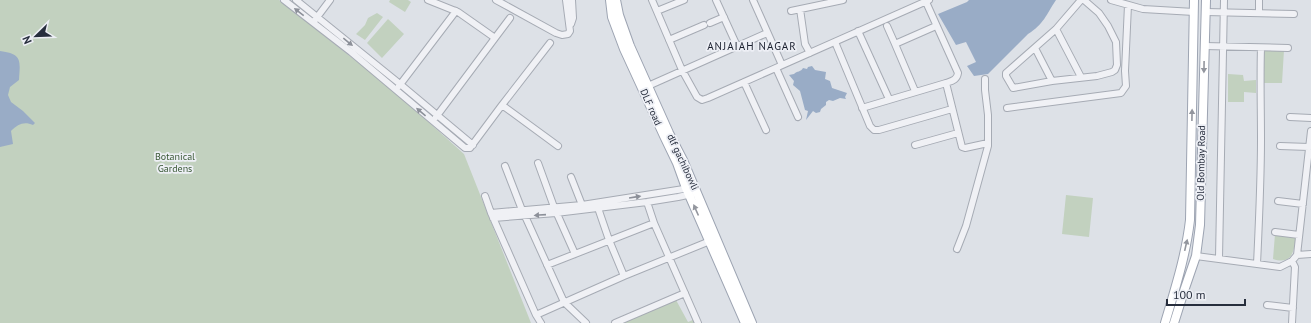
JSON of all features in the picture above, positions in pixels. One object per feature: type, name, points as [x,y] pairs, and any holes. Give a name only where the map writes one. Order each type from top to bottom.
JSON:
[{"type":"main road","name":"DLF road","points":[[610,0],[612,16],[621,40],[664,136],[692,190],[710,241],[745,323]]},
{"type":"main road","name":"dlf gachibowli","points":[[616,0],[622,27],[683,160],[692,190],[752,323]]},
{"type":"main road","points":[[1165,323],[1188,239],[1190,220],[1194,0]]},
{"type":"main road","name":"Old Bombay Road","points":[[1174,323],[1196,256],[1200,225],[1206,0]]},
{"type":"main road","points":[[1179,273],[1189,276]]},
{"type":"street","points":[[284,0],[351,52],[465,148],[470,148],[550,43]]},
{"type":"street","points":[[296,0],[473,144]]},
{"type":"street","points":[[313,23],[330,0]]},
{"type":"street","points":[[428,0],[456,11],[495,38]]},
{"type":"street","points":[[496,0],[562,35],[568,34],[569,32],[573,18],[572,0]]},
{"type":"street","points":[[566,0],[570,28]]},
{"type":"street","points":[[652,0],[682,70],[697,96],[702,100],[927,1],[936,26],[958,73],[957,77],[955,80],[946,83],[862,108]]},
{"type":"street","points":[[657,11],[684,0]]},
{"type":"street","points":[[716,0],[737,46]]},
{"type":"street","points":[[753,0],[767,33],[798,117]]},
{"type":"street","points":[[791,12],[841,0]]},
{"type":"street","points":[[1080,0],[1056,29],[1006,73],[1006,76],[1014,88],[1052,81],[1097,76],[1115,70],[1117,65],[1116,42],[1099,13],[1084,0]]},
{"type":"street","points":[[1111,0],[1144,9],[1194,12]]},
{"type":"street","points":[[1219,258],[1224,0]]},
{"type":"street","points":[[1259,0],[1259,12]]},
{"type":"street","points":[[1007,108],[1121,93],[1126,86],[1128,5]]},
{"type":"street","points":[[800,9],[805,44],[810,53]]},
{"type":"street","points":[[395,90],[456,11]]},
{"type":"street","points":[[1206,12],[1259,12],[1294,14]]},
{"type":"street","points":[[710,23],[724,17]]},
{"type":"street","points":[[433,122],[510,18]]},
{"type":"street","points":[[670,40],[704,25]]},
{"type":"street","points":[[886,26],[915,91]]},
{"type":"street","points":[[895,44],[936,26]]},
{"type":"street","points":[[1056,29],[1081,77]]},
{"type":"street","points":[[858,31],[889,99]]},
{"type":"street","points":[[648,86],[767,33]]},
{"type":"street","points":[[835,42],[870,126],[877,131],[952,108]]},
{"type":"street","points":[[1204,46],[1223,48],[1288,48]]},
{"type":"street","points":[[1035,48],[1052,81]]},
{"type":"street","points":[[1257,264],[1261,139],[1261,48]]},
{"type":"street","points":[[957,250],[966,226],[988,146],[988,115],[985,79]]},
{"type":"street","points":[[744,82],[766,130]]},
{"type":"street","points":[[946,83],[962,147],[988,143]]},
{"type":"street","points":[[502,106],[558,146]]},
{"type":"street","points":[[1290,117],[1311,118]]},
{"type":"street","points":[[1196,256],[1280,267],[1292,262],[1297,255],[1311,131]]},
{"type":"street","points":[[915,145],[958,134]]},
{"type":"street","points":[[1280,146],[1309,147]]},
{"type":"street","points":[[538,163],[555,210],[575,254]]},
{"type":"street","points":[[505,166],[523,213],[564,302],[586,323]]},
{"type":"street","points":[[571,177],[582,205]]},
{"type":"street","points":[[492,215],[598,208],[647,202],[692,190]]},
{"type":"street","points":[[555,210],[692,190]]},
{"type":"street","points":[[485,196],[536,315],[541,323]]},
{"type":"street","points":[[1278,201],[1303,204]]},
{"type":"street","points":[[647,202],[654,223],[698,323]]},
{"type":"street","points":[[598,208],[624,276]]},
{"type":"street","points":[[547,265],[654,223]]},
{"type":"street","points":[[1275,232],[1299,235]]},
{"type":"street","points":[[536,315],[624,276],[710,241]]},
{"type":"street","points":[[1297,255],[1311,254]]},
{"type":"street","points":[[1292,262],[1295,267],[1292,323]]},
{"type":"street","points":[[615,323],[685,293]]},
{"type":"street","points":[[1267,305],[1293,308]]},
{"type":"green space","name":"Botanical Gardens","points":[[0,0],[279,0],[394,91],[464,154],[531,323],[0,323]]},
{"type":"green space","points":[[390,0],[408,0],[411,2],[405,12],[389,2]]},
{"type":"green space","points":[[377,13],[383,17],[365,40],[356,34],[365,25],[368,18]]},
{"type":"green space","points":[[388,19],[404,34],[382,58],[367,43]]},
{"type":"green space","points":[[1284,50],[1282,83],[1263,83],[1264,51]]},
{"type":"green space","points":[[1228,74],[1243,75],[1244,81],[1256,80],[1256,93],[1244,92],[1244,102],[1228,102]]},
{"type":"green space","points":[[1066,195],[1093,198],[1089,237],[1062,234]]},
{"type":"green space","points":[[1275,234],[1296,236],[1293,252],[1288,259],[1273,259]]},
{"type":"green space","points":[[676,300],[688,322],[695,319],[696,323],[622,323]]},
{"type":"water","points":[[969,0],[1056,0],[1038,27],[1028,34],[988,74],[974,76],[967,66],[976,62],[966,42],[956,45],[938,14]]},
{"type":"water","points":[[0,51],[13,54],[16,56],[19,63],[19,80],[10,87],[8,95],[11,102],[35,123],[33,125],[24,123],[16,127],[11,131],[13,144],[0,147]]},
{"type":"water","points":[[812,66],[815,70],[826,72],[825,79],[830,81],[832,88],[847,93],[845,97],[846,99],[840,98],[833,101],[829,100],[820,112],[816,113],[813,111],[806,120],[808,111],[805,110],[800,91],[793,85],[794,81],[789,75],[794,74],[803,68],[807,69],[808,67]]},
{"type":"district","name":"ANJAIAH NAGAR","points":[[752,46]]}]
